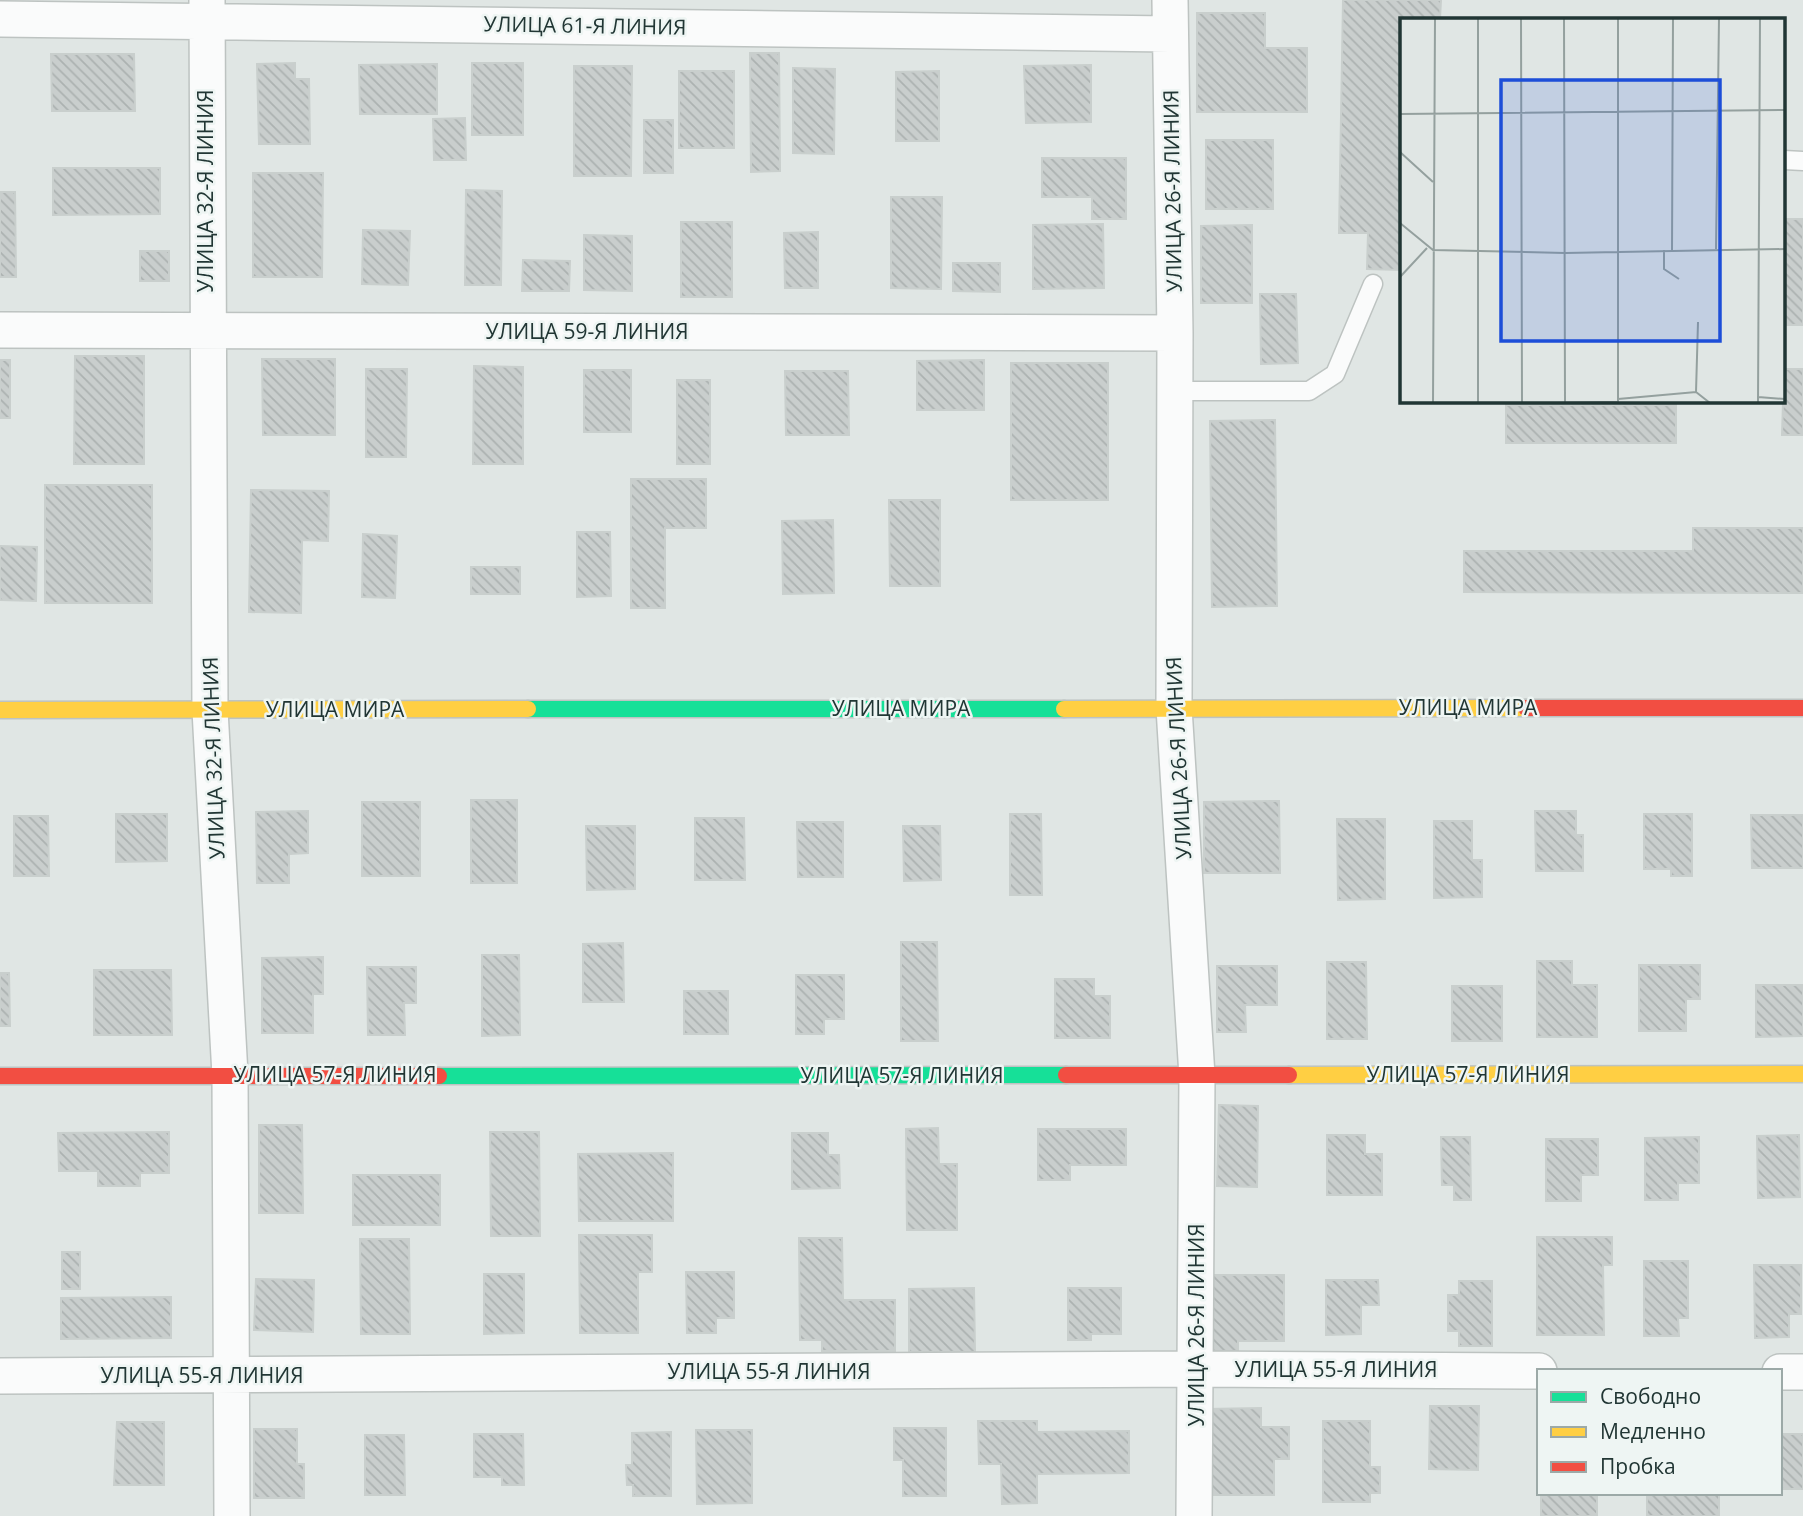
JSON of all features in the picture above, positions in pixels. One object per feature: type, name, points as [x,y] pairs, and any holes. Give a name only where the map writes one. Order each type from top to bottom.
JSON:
[{"type":"street","name":"УЛИЦА 61-Я ЛИНИЯ","points":[[0,19],[207,11],[1170,17]]},
{"type":"street","name":"УЛИЦА 32-Я ЛИНИЯ","points":[[207,11],[206,331],[210,710],[230,1075],[232,1516]]},
{"type":"street","name":"УЛИЦА 26-Я ЛИНИЯ","points":[[1170,17],[1175,333],[1174,708],[1197,1076],[1195,1516]]},
{"type":"street","name":"УЛИЦА 59-Я ЛИНИЯ","points":[[0,330],[1175,333]]},
{"type":"street","name":"УЛИЦА МИРА","points":[[0,710],[1803,708]]},
{"type":"street","name":"УЛИЦА 57-Я ЛИНИЯ","points":[[0,1076],[1803,1074]]},
{"type":"street","name":"УЛИЦА 55-Я ЛИНИЯ","points":[[0,1377],[1197,1369],[1537,1371]]},
{"type":"street","points":[[1782,1372],[1803,1372]]},
{"type":"lane","points":[[1175,391],[1309,391],[1335,374],[1373,284]]},
{"type":"building","points":[[1343,0],[1441,0],[1440,18],[1400,18],[1400,270],[1367,269],[1368,233],[1339,233]]},
{"type":"building","points":[[1197,13],[1265,13],[1265,48],[1307,48],[1307,112],[1197,112]]},
{"type":"building","points":[[750,53],[779,53],[780,171],[751,172]]},
{"type":"building","points":[[51,54],[134,54],[135,111],[52,111]]},
{"type":"building","points":[[295,63],[295,79],[309,79],[310,144],[259,144],[257,64]]},
{"type":"building","points":[[472,63],[523,63],[523,135],[472,135]]},
{"type":"building","points":[[437,64],[437,114],[360,114],[359,65]]},
{"type":"building","points":[[1091,65],[1091,122],[1026,123],[1024,66]]},
{"type":"building","points":[[574,66],[632,66],[631,176],[574,176]]},
{"type":"building","points":[[793,68],[835,69],[834,154],[793,153]]},
{"type":"building","points":[[679,71],[734,71],[734,148],[679,148]]},
{"type":"building","points":[[939,71],[939,141],[896,141],[896,72]]},
{"type":"building","points":[[465,118],[466,160],[434,160],[433,119]]},
{"type":"building","points":[[644,120],[673,120],[673,173],[644,173]]},
{"type":"building","points":[[1206,140],[1273,140],[1273,209],[1206,209]]},
{"type":"building","points":[[1042,158],[1126,158],[1126,219],[1092,219],[1092,197],[1042,197]]},
{"type":"building","points":[[53,168],[160,168],[160,214],[53,215]]},
{"type":"building","points":[[253,173],[323,173],[322,277],[253,277]]},
{"type":"building","points":[[466,190],[502,191],[501,285],[465,285]]},
{"type":"building","points":[[0,192],[15,192],[16,277],[0,277]]},
{"type":"building","points":[[891,197],[942,197],[941,289],[891,288]]},
{"type":"building","points":[[1786,219],[1803,219],[1803,325],[1786,325]]},
{"type":"building","points":[[681,222],[732,222],[732,297],[681,297]]},
{"type":"building","points":[[1103,224],[1104,288],[1033,289],[1033,225]]},
{"type":"building","points":[[1252,225],[1252,303],[1201,303],[1201,226]]},
{"type":"building","points":[[363,230],[410,231],[408,285],[362,284]]},
{"type":"building","points":[[818,232],[818,288],[785,288],[784,233]]},
{"type":"building","points":[[584,235],[632,236],[632,291],[584,290]]},
{"type":"building","points":[[140,251],[169,251],[169,281],[140,281]]},
{"type":"building","points":[[523,260],[570,261],[569,291],[522,291]]},
{"type":"building","points":[[953,263],[1000,263],[1000,292],[953,291]]},
{"type":"building","points":[[1260,294],[1296,294],[1298,363],[1261,364]]},
{"type":"building","points":[[75,356],[144,356],[144,464],[74,464]]},
{"type":"building","points":[[262,359],[335,359],[335,435],[263,435]]},
{"type":"building","points":[[0,360],[10,360],[10,418],[0,418]]},
{"type":"building","points":[[984,360],[984,410],[917,410],[917,361]]},
{"type":"building","points":[[1011,363],[1108,363],[1108,500],[1011,500]]},
{"type":"building","points":[[474,366],[523,367],[523,464],[473,464]]},
{"type":"building","points":[[366,369],[407,369],[406,457],[366,457]]},
{"type":"building","points":[[1786,369],[1803,369],[1803,435],[1782,435]]},
{"type":"building","points":[[584,370],[631,370],[631,432],[584,432]]},
{"type":"building","points":[[785,371],[848,371],[849,435],[786,435]]},
{"type":"building","points":[[677,380],[710,380],[710,464],[677,464]]},
{"type":"building","points":[[1506,405],[1676,405],[1676,443],[1506,443]]},
{"type":"building","points":[[1275,420],[1277,606],[1212,607],[1210,421]]},
{"type":"building","points":[[631,479],[706,479],[706,528],[665,528],[665,608],[631,608]]},
{"type":"building","points":[[45,485],[152,485],[152,603],[45,603]]},
{"type":"building","points":[[251,490],[329,491],[328,541],[302,540],[301,613],[249,612]]},
{"type":"building","points":[[889,500],[940,500],[940,586],[890,586]]},
{"type":"building","points":[[833,520],[834,593],[783,594],[782,521]]},
{"type":"building","points":[[1693,528],[1803,528],[1803,593],[1464,592],[1464,551],[1693,551]]},
{"type":"building","points":[[577,532],[610,532],[611,596],[577,597]]},
{"type":"building","points":[[363,534],[397,536],[395,598],[362,597]]},
{"type":"building","points":[[0,546],[37,547],[36,601],[0,600]]},
{"type":"building","points":[[471,567],[520,567],[520,594],[471,594]]},
{"type":"building","points":[[471,800],[517,800],[517,883],[471,883]]},
{"type":"building","points":[[1279,801],[1280,873],[1204,873],[1204,802]]},
{"type":"building","points":[[362,802],[420,802],[420,876],[362,876]]},
{"type":"building","points":[[308,811],[308,853],[289,854],[289,883],[257,883],[256,812]]},
{"type":"building","points":[[1535,811],[1576,811],[1576,835],[1583,835],[1583,871],[1536,871]]},
{"type":"building","points":[[116,814],[167,814],[167,861],[116,862]]},
{"type":"building","points":[[1010,814],[1041,814],[1042,895],[1010,895]]},
{"type":"building","points":[[1644,814],[1692,814],[1692,876],[1671,876],[1671,869],[1644,869]]},
{"type":"building","points":[[1751,815],[1803,815],[1803,868],[1752,868]]},
{"type":"building","points":[[14,816],[48,816],[49,876],[14,876]]},
{"type":"building","points":[[695,818],[744,818],[745,880],[695,880]]},
{"type":"building","points":[[1337,819],[1385,819],[1385,899],[1338,900]]},
{"type":"building","points":[[1434,821],[1472,821],[1472,860],[1482,860],[1482,897],[1434,898]]},
{"type":"building","points":[[797,822],[843,822],[843,877],[798,877]]},
{"type":"building","points":[[586,826],[635,826],[635,889],[587,890]]},
{"type":"building","points":[[903,826],[940,826],[941,880],[904,881]]},
{"type":"building","points":[[901,942],[937,942],[938,1041],[901,1041]]},
{"type":"building","points":[[623,943],[624,1002],[583,1002],[583,944]]},
{"type":"building","points":[[482,955],[519,955],[520,1035],[482,1036]]},
{"type":"building","points":[[323,957],[323,994],[313,994],[313,1033],[262,1033],[262,958]]},
{"type":"building","points":[[1537,961],[1572,961],[1572,985],[1597,985],[1597,1037],[1537,1037]]},
{"type":"building","points":[[1327,962],[1366,962],[1367,1039],[1327,1039]]},
{"type":"building","points":[[1639,965],[1700,965],[1700,999],[1686,999],[1686,1031],[1639,1031]]},
{"type":"building","points":[[1217,966],[1277,966],[1277,1005],[1245,1005],[1246,1032],[1217,1032]]},
{"type":"building","points":[[367,967],[416,967],[416,1003],[404,1003],[405,1035],[368,1035]]},
{"type":"building","points":[[94,970],[171,970],[172,1035],[94,1035]]},
{"type":"building","points":[[0,973],[9,973],[10,1026],[0,1026]]},
{"type":"building","points":[[796,975],[844,975],[844,1019],[824,1019],[824,1034],[796,1034]]},
{"type":"building","points":[[1055,979],[1094,979],[1094,996],[1110,996],[1110,1038],[1055,1038]]},
{"type":"building","points":[[1756,985],[1803,985],[1803,1036],[1756,1037]]},
{"type":"building","points":[[1452,986],[1502,986],[1502,1041],[1452,1041]]},
{"type":"building","points":[[684,991],[728,991],[728,1034],[684,1034]]},
{"type":"building","points":[[1219,1105],[1258,1106],[1257,1187],[1217,1186]]},
{"type":"building","points":[[259,1125],[302,1125],[303,1213],[259,1213]]},
{"type":"building","points":[[938,1128],[939,1164],[957,1164],[957,1230],[907,1230],[906,1129]]},
{"type":"building","points":[[1038,1129],[1126,1129],[1126,1165],[1070,1165],[1070,1180],[1038,1180]]},
{"type":"building","points":[[169,1132],[169,1173],[140,1173],[140,1186],[98,1186],[98,1171],[59,1171],[58,1133]]},
{"type":"building","points":[[490,1132],[539,1132],[540,1236],[491,1236]]},
{"type":"building","points":[[792,1133],[828,1133],[828,1155],[839,1155],[840,1188],[792,1189]]},
{"type":"building","points":[[1327,1135],[1365,1135],[1365,1154],[1382,1154],[1382,1195],[1327,1195]]},
{"type":"building","points":[[1799,1135],[1800,1197],[1758,1198],[1757,1136]]},
{"type":"building","points":[[1441,1137],[1470,1137],[1471,1200],[1454,1200],[1454,1185],[1442,1185]]},
{"type":"building","points":[[1699,1137],[1699,1183],[1678,1183],[1678,1200],[1645,1200],[1645,1138]]},
{"type":"building","points":[[1546,1139],[1598,1139],[1598,1175],[1581,1175],[1581,1201],[1546,1201]]},
{"type":"building","points":[[673,1153],[673,1221],[579,1221],[578,1154]]},
{"type":"building","points":[[353,1175],[440,1175],[440,1225],[353,1225]]},
{"type":"building","points":[[579,1235],[652,1235],[652,1272],[638,1272],[638,1333],[580,1333]]},
{"type":"building","points":[[1537,1237],[1612,1237],[1612,1265],[1603,1265],[1604,1335],[1537,1335]]},
{"type":"building","points":[[799,1238],[842,1238],[843,1300],[895,1300],[895,1351],[822,1351],[822,1340],[800,1340]]},
{"type":"building","points":[[360,1239],[409,1239],[410,1334],[361,1334]]},
{"type":"building","points":[[62,1252],[80,1252],[80,1289],[62,1289]]},
{"type":"building","points":[[1644,1261],[1688,1261],[1688,1318],[1678,1318],[1679,1336],[1644,1336]]},
{"type":"building","points":[[1754,1265],[1801,1265],[1801,1314],[1789,1314],[1789,1337],[1755,1338]]},
{"type":"building","points":[[686,1272],[734,1272],[734,1318],[716,1318],[716,1333],[687,1333]]},
{"type":"building","points":[[484,1274],[524,1274],[524,1333],[484,1334]]},
{"type":"building","points":[[1208,1275],[1284,1275],[1284,1341],[1238,1341],[1238,1351],[1209,1351]]},
{"type":"building","points":[[256,1279],[314,1280],[313,1332],[254,1330]]},
{"type":"building","points":[[1326,1280],[1378,1280],[1379,1305],[1361,1305],[1361,1334],[1326,1335]]},
{"type":"building","points":[[1459,1281],[1492,1281],[1492,1346],[1459,1346],[1459,1331],[1448,1331],[1448,1295],[1459,1295]]},
{"type":"building","points":[[974,1288],[975,1352],[909,1352],[909,1289]]},
{"type":"building","points":[[1068,1288],[1121,1288],[1121,1334],[1091,1334],[1091,1340],[1068,1340]]},
{"type":"building","points":[[171,1297],[171,1338],[61,1339],[61,1298]]},
{"type":"building","points":[[1430,1406],[1479,1406],[1478,1470],[1429,1469]]},
{"type":"building","points":[[1261,1408],[1261,1427],[1289,1427],[1289,1459],[1274,1459],[1274,1495],[1208,1495],[1207,1409]]},
{"type":"building","points":[[978,1421],[1037,1421],[1037,1432],[1129,1431],[1129,1473],[1037,1474],[1037,1503],[1002,1504],[1001,1464],[979,1464]]},
{"type":"building","points":[[1323,1421],[1370,1421],[1370,1467],[1380,1467],[1380,1493],[1370,1493],[1370,1502],[1323,1502]]},
{"type":"building","points":[[117,1422],[164,1422],[164,1485],[114,1485]]},
{"type":"building","points":[[894,1428],[946,1428],[946,1496],[903,1496],[903,1460],[894,1460]]},
{"type":"building","points":[[254,1429],[297,1429],[297,1464],[304,1464],[304,1498],[254,1498]]},
{"type":"building","points":[[696,1430],[752,1430],[752,1503],[697,1504]]},
{"type":"building","points":[[671,1432],[671,1496],[633,1496],[633,1485],[627,1485],[626,1465],[632,1465],[632,1433]]},
{"type":"building","points":[[474,1434],[523,1434],[524,1485],[502,1485],[502,1477],[474,1477]]},
{"type":"building","points":[[1782,1434],[1803,1434],[1803,1489],[1782,1489]]},
{"type":"building","points":[[365,1435],[404,1435],[405,1495],[365,1495]]},
{"type":"building","points":[[1541,1495],[1597,1495],[1597,1516],[1541,1516]]},
{"type":"building","points":[[1647,1495],[1719,1495],[1719,1516],[1647,1516]]},
{"type":"traffic: fast","points":[[528,709],[1064,709]]},
{"type":"traffic: fast","points":[[439,1076],[1066,1075]]},
{"type":"traffic: slow","points":[[1064,709],[1526,708]]},
{"type":"traffic: slow","points":[[0,710],[528,709]]},
{"type":"traffic: slow","points":[[1289,1075],[1803,1074]]},
{"type":"traffic: jam","points":[[1526,708],[1803,708]]},
{"type":"traffic: jam","points":[[1066,1075],[1289,1075]]},
{"type":"traffic: jam","points":[[0,1076],[439,1076]]}]
